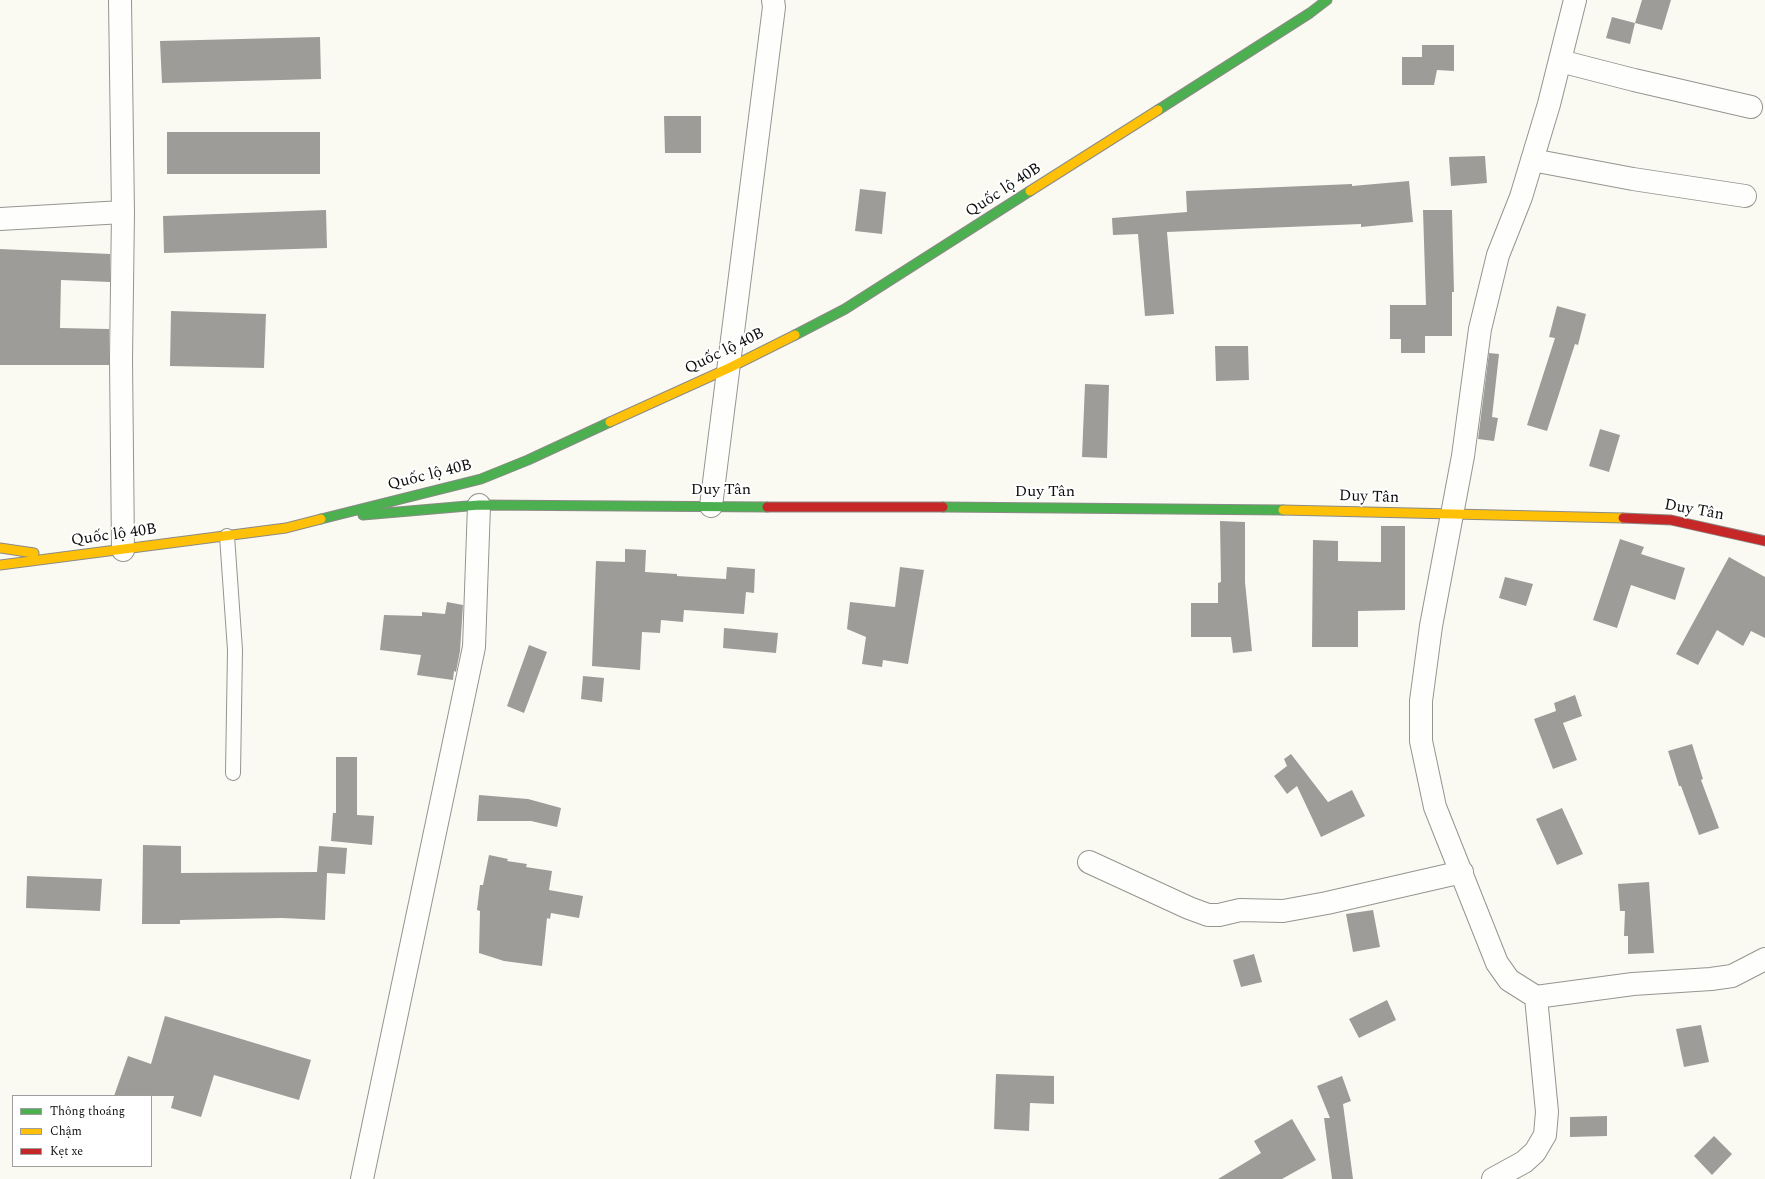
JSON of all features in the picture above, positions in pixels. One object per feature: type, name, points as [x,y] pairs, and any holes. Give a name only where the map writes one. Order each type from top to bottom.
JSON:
[{"type":"main road","name":"Quốc lộ 40B","points":[[0,565],[65,558],[286,528],[481,479],[528,460],[729,368],[845,310],[1310,13],[1327,0]]},
{"type":"main road","name":"Duy Tân","points":[[322,519],[479,505],[1233,509],[1453,515],[1540,515],[1671,520],[1765,541]]},
{"type":"main road","name":"Quốc lộ 40B","points":[[0,548],[65,558]]},
{"type":"street","points":[[120,0],[123,212],[121,359],[123,550]]},
{"type":"street","points":[[711,506],[774,7],[773,0]]},
{"type":"street","points":[[1575,0],[1560,61],[1532,160],[1521,197],[1498,255],[1480,328],[1453,515],[1431,626],[1420,723],[1421,741],[1435,807],[1497,963],[1509,980],[1536,997],[1633,984],[1711,979],[1732,976],[1765,959]]},
{"type":"street","points":[[1560,61],[1751,107]]},
{"type":"street","points":[[1532,160],[1633,179],[1745,196]]},
{"type":"street","points":[[0,219],[123,212]]},
{"type":"street","points":[[362,1179],[474,647],[479,505]]},
{"type":"street","points":[[1089,862],[1189,908],[1208,915],[1240,910],[1283,911],[1327,903],[1462,872]]},
{"type":"street","points":[[1492,1179],[1524,1162],[1535,1152],[1545,1134],[1548,1112],[1536,997]]},
{"type":"lane","points":[[227,536],[235,650],[233,773]]},
{"type":"building","points":[[1642,0],[1671,0],[1662,30],[1635,23]]},
{"type":"building","points":[[1612,17],[1635,23],[1630,44],[1606,38]]},
{"type":"building","points":[[320,37],[321,79],[162,83],[160,41]]},
{"type":"building","points":[[1422,45],[1454,45],[1454,71],[1437,70],[1434,85],[1402,85],[1402,57],[1422,57]]},
{"type":"building","points":[[664,116],[701,116],[701,153],[665,153]]},
{"type":"building","points":[[167,132],[320,132],[320,174],[167,174]]},
{"type":"building","points":[[1485,156],[1487,183],[1451,186],[1449,157]]},
{"type":"building","points":[[1409,181],[1413,222],[1361,227],[1361,224],[1167,232],[1174,314],[1145,316],[1138,234],[1113,235],[1112,218],[1187,212],[1186,191],[1352,184],[1352,186]]},
{"type":"building","points":[[860,189],[886,192],[882,234],[855,231]]},
{"type":"building","points":[[326,210],[327,248],[164,253],[163,216]]},
{"type":"building","points":[[1423,210],[1452,210],[1454,292],[1452,292],[1452,336],[1425,336],[1425,353],[1401,353],[1401,339],[1390,339],[1390,305],[1426,305]]},
{"type":"building","points":[[0,249],[110,254],[110,282],[61,280],[60,328],[109,329],[109,365],[0,365]]},
{"type":"building","points":[[1557,306],[1586,314],[1578,345],[1575,344],[1547,431],[1527,425],[1555,338],[1549,337]]},
{"type":"building","points":[[171,311],[266,314],[264,368],[170,366]]},
{"type":"building","points":[[1215,346],[1248,346],[1249,380],[1216,381]]},
{"type":"building","points":[[1489,353],[1499,354],[1492,417],[1498,418],[1494,441],[1478,439]]},
{"type":"building","points":[[1085,384],[1109,385],[1107,458],[1082,457]]},
{"type":"building","points":[[1600,429],[1620,435],[1609,472],[1589,466]]},
{"type":"building","points":[[1220,521],[1245,522],[1245,582],[1252,651],[1233,653],[1231,637],[1191,637],[1191,603],[1218,603],[1218,583],[1221,582]]},
{"type":"building","points":[[1381,526],[1405,526],[1405,610],[1358,611],[1358,647],[1312,647],[1313,540],[1338,541],[1338,561],[1381,562]]},
{"type":"building","points":[[1620,539],[1644,547],[1641,554],[1685,568],[1675,600],[1631,585],[1617,628],[1593,620]]},
{"type":"building","points":[[625,549],[646,550],[645,572],[677,574],[677,576],[726,579],[727,567],[755,569],[754,593],[746,592],[744,614],[684,610],[683,622],[661,620],[660,633],[642,632],[640,670],[592,666],[596,561],[625,562]]},
{"type":"building","points":[[1729,557],[1765,577],[1765,638],[1751,631],[1743,646],[1717,630],[1698,665],[1676,654]]},
{"type":"building","points":[[900,567],[924,570],[908,664],[883,660],[882,667],[862,664],[866,637],[847,629],[850,602],[895,607]]},
{"type":"building","points":[[1505,577],[1533,584],[1526,606],[1499,598]]},
{"type":"building","points":[[447,602],[463,605],[460,651],[453,680],[417,675],[421,655],[380,650],[384,615],[422,616],[422,612],[445,614]]},
{"type":"building","points":[[724,628],[778,633],[776,653],[723,648]]},
{"type":"building","points":[[529,645],[547,652],[524,713],[507,706]]},
{"type":"building","points":[[583,676],[604,678],[602,702],[581,699]]},
{"type":"building","points":[[1575,695],[1582,716],[1563,723],[1577,760],[1553,769],[1534,719],[1556,711],[1554,703]]},
{"type":"building","points":[[1692,744],[1703,779],[1701,780],[1719,828],[1699,835],[1681,786],[1679,786],[1668,751]]},
{"type":"building","points":[[1291,754],[1328,802],[1352,790],[1365,816],[1321,837],[1297,786],[1287,794],[1274,776],[1287,766],[1284,759]]},
{"type":"building","points":[[336,757],[357,757],[357,815],[374,816],[372,845],[331,841],[333,813],[336,813]]},
{"type":"building","points":[[479,795],[528,799],[561,808],[557,827],[531,821],[477,821]]},
{"type":"building","points":[[1562,808],[1583,854],[1557,865],[1536,819]]},
{"type":"building","points":[[143,845],[181,846],[181,873],[317,872],[319,846],[347,848],[345,874],[327,873],[325,920],[282,918],[180,920],[180,924],[142,924]]},
{"type":"building","points":[[489,855],[508,859],[507,861],[527,864],[526,867],[552,871],[549,890],[583,896],[579,918],[551,913],[550,919],[547,918],[542,966],[504,961],[479,953],[480,911],[477,910],[480,885],[483,885]]},
{"type":"building","points":[[27,876],[102,879],[100,911],[26,908]]},
{"type":"building","points":[[1649,882],[1654,953],[1628,954],[1628,936],[1624,936],[1625,911],[1620,911],[1618,884]]},
{"type":"building","points":[[1373,910],[1380,947],[1353,952],[1346,914]]},
{"type":"building","points":[[1254,954],[1262,982],[1241,987],[1233,960]]},
{"type":"building","points":[[1387,1000],[1396,1020],[1359,1038],[1349,1019]]},
{"type":"building","points":[[165,1016],[311,1060],[299,1100],[214,1075],[201,1117],[171,1108],[174,1096],[114,1095],[128,1056],[151,1064]]},
{"type":"building","points":[[1701,1025],[1709,1062],[1684,1067],[1676,1029]]},
{"type":"building","points":[[996,1074],[1054,1076],[1054,1104],[1030,1103],[1029,1131],[994,1129]]},
{"type":"building","points":[[1342,1076],[1351,1101],[1343,1104],[1353,1179],[1332,1179],[1324,1118],[1330,1118],[1317,1086]]},
{"type":"building","points":[[1607,1116],[1607,1136],[1570,1137],[1570,1117]]},
{"type":"building","points":[[1292,1119],[1316,1160],[1282,1179],[1218,1179],[1261,1153],[1254,1141]]},
{"type":"building","points":[[1714,1136],[1732,1154],[1712,1175],[1694,1156]]},
{"type":"traffic: fast","points":[[1158,110],[1310,13],[1327,0]]},
{"type":"traffic: fast","points":[[795,335],[845,309],[1030,191]]},
{"type":"traffic: fast","points":[[321,519],[481,479],[528,460],[610,422]]},
{"type":"traffic: fast","points":[[363,515],[479,505],[767,507]]},
{"type":"traffic: fast","points":[[943,507],[1283,510]]},
{"type":"traffic: slow","points":[[1030,191],[1158,110]]},
{"type":"traffic: slow","points":[[610,422],[729,368],[795,335]]},
{"type":"traffic: slow","points":[[1283,510],[1623,518]]},
{"type":"traffic: slow","points":[[0,565],[286,528],[321,519]]},
{"type":"traffic: slow","points":[[0,548],[34,553]]},
{"type":"traffic: jam","points":[[767,507],[943,507]]},
{"type":"traffic: jam","points":[[1623,518],[1671,520],[1765,541]]}]
